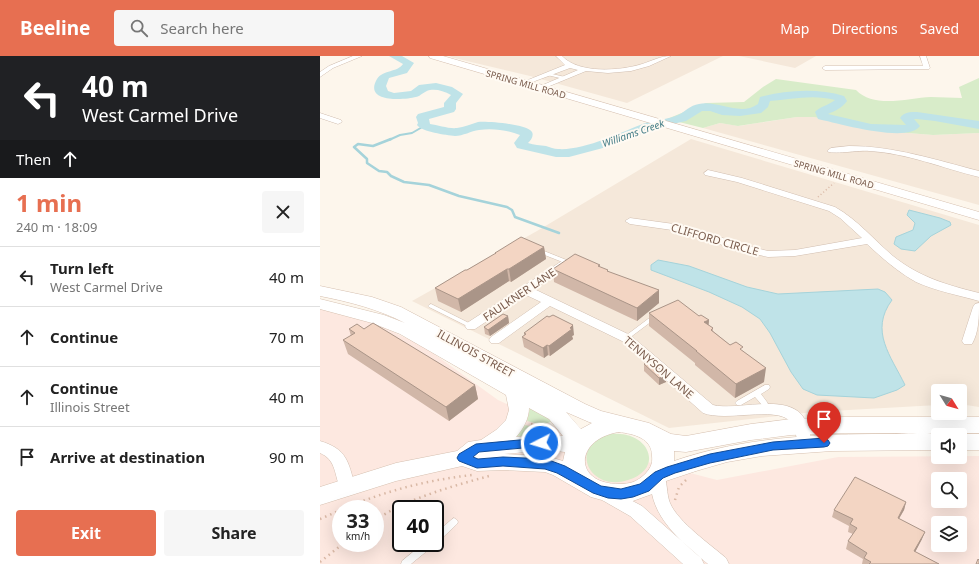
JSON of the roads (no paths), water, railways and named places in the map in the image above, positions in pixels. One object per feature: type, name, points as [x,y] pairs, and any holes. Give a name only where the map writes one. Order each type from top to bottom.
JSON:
[{"type":"street","points":[[320,75],[331,67],[360,56]]},
{"type":"street","name":"SPRING MILL ROAD","points":[[432,56],[979,216]]},
{"type":"street","points":[[559,56],[571,65],[586,69],[604,71],[631,69],[649,64],[668,56]]},
{"type":"street","points":[[825,68],[926,68],[923,56]]},
{"type":"street","points":[[525,83],[571,65]]},
{"type":"street","points":[[540,88],[586,69]]},
{"type":"street","points":[[320,115],[338,122]]},
{"type":"street","name":"SPRING MILL ROAD","points":[[690,131],[753,146],[979,211]]},
{"type":"street","points":[[831,151],[857,147],[878,148],[979,174]]},
{"type":"street","points":[[708,173],[739,180],[832,210],[844,216],[901,268],[921,280],[979,297]]},
{"type":"street","name":"CLIFFORD CIRCLE","points":[[630,221],[681,228],[745,249],[768,254],[795,253],[870,240]]},
{"type":"street","name":"FAULKNER LANE","points":[[471,326],[567,262]]},
{"type":"street","name":"TENNYSON LANE","points":[[526,290],[626,338],[708,409],[720,412],[773,416]]},
{"type":"street","name":"ILLINOIS STREET","points":[[320,291],[366,301],[395,311],[435,331],[570,405],[596,417],[637,427],[667,442],[680,444],[700,442],[773,416],[803,435],[931,442]]},
{"type":"street","points":[[495,340],[550,301]]},
{"type":"street","name":"ILLINOIS STREET","points":[[320,304],[378,319],[406,330],[556,414],[563,420],[579,444]]},
{"type":"street","points":[[968,341],[979,308]]},
{"type":"street","points":[[485,448],[507,433],[517,421],[520,408],[515,391]]},
{"type":"street","points":[[658,476],[645,487],[633,492],[621,494],[593,487],[578,476],[574,464],[574,456],[579,444],[591,432],[609,425],[637,427],[658,440],[664,454],[664,461],[658,476],[660,500],[667,513],[681,529],[720,564]]},
{"type":"street","name":"ILLINOIS STREET","points":[[658,476],[682,466],[725,455],[773,446],[803,435],[979,425]]},
{"type":"street","points":[[469,466],[476,448],[547,442],[579,444]]},
{"type":"street","points":[[967,442],[979,442]]},
{"type":"street","points":[[320,447],[328,448],[335,453],[347,486]]},
{"type":"street","points":[[320,496],[347,486],[416,467],[469,466],[477,463],[503,462],[546,464],[561,469],[622,502],[636,512],[695,564]]},
{"type":"lane","points":[[548,74],[564,78]]},
{"type":"lane","points":[[534,249],[567,262]]},
{"type":"lane","points":[[431,306],[471,326]]},
{"type":"lane","points":[[626,338],[662,312]]},
{"type":"lane","points":[[740,403],[767,387]]},
{"type":"lane","points":[[756,393],[773,416]]},
{"type":"lane","points":[[444,531],[454,522]]},
{"type":"lane","points":[[405,564],[419,552]]},
{"type":"water","points":[[909,210],[940,218],[950,222],[951,225],[931,236],[915,251],[901,249],[894,244],[896,237],[913,230],[915,223],[907,215]]},
{"type":"water","points":[[658,260],[689,266],[747,287],[778,294],[878,289],[885,292],[892,300],[885,311],[882,322],[882,333],[889,354],[905,385],[897,390],[874,398],[817,395],[803,389],[791,372],[770,333],[760,319],[742,307],[709,292],[651,270],[651,265]]},
{"type":"waterway","name":"Williams Creek","points":[[394,56],[409,63],[407,68],[403,71],[390,74],[382,80],[380,86],[384,93],[394,96],[406,96],[415,94],[418,90],[423,88],[436,86],[448,89],[457,94],[450,103],[450,109],[422,117],[424,123],[423,125],[426,127],[456,132],[479,126],[495,126],[519,130],[526,133],[526,137],[521,143],[522,145],[556,153],[569,153],[613,141],[651,125],[682,118],[700,107],[711,107],[722,111],[740,112],[757,110],[764,105],[764,99],[804,94],[822,94],[840,98],[841,101],[832,108],[821,112],[822,116],[871,128],[909,129],[914,126],[906,118],[908,116],[935,117],[979,125]]},
{"type":"waterway","points":[[389,140],[400,135],[412,133],[424,126]]},
{"type":"waterway","points":[[391,139],[373,146],[358,144],[354,147],[367,159],[367,163],[379,171],[387,172],[391,176],[404,182],[429,185],[459,196],[507,207],[512,210],[515,217],[559,233]]}]
